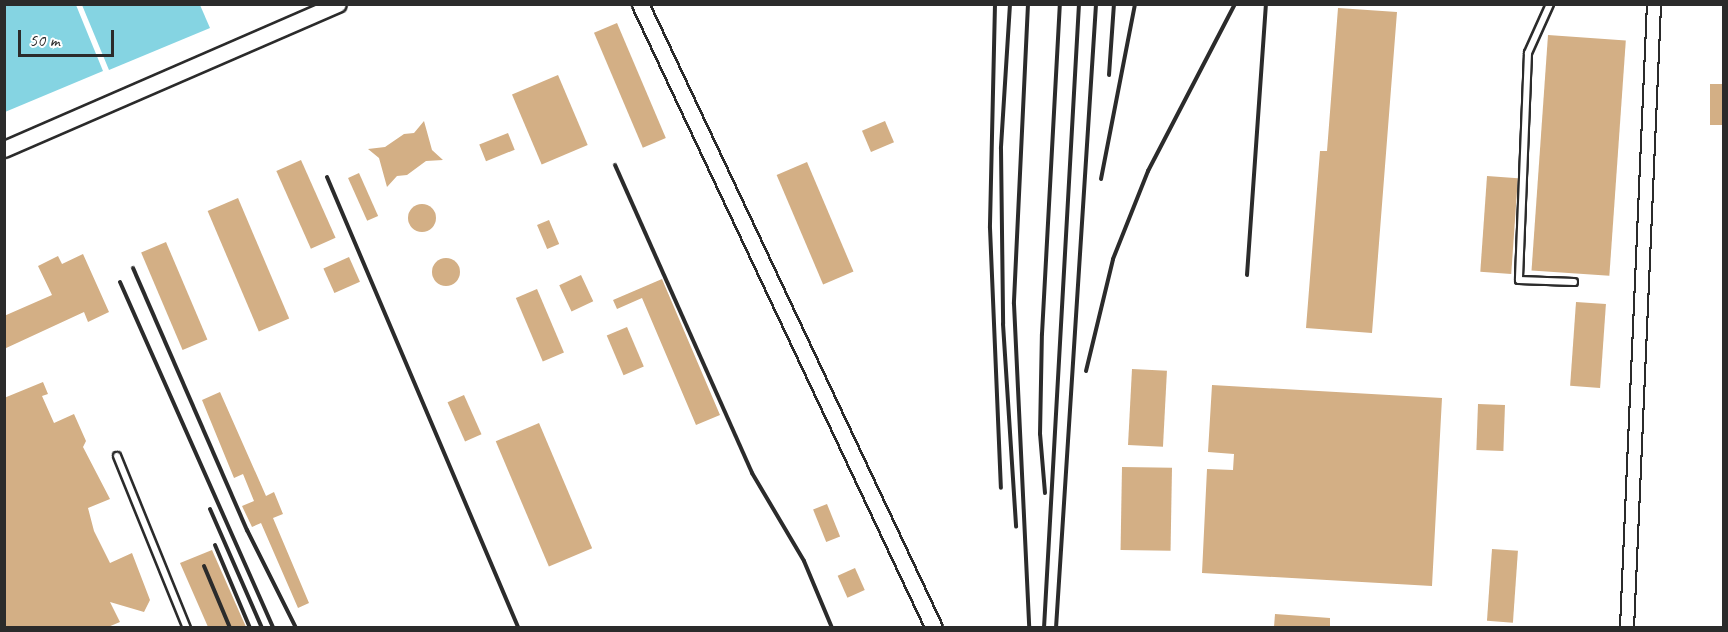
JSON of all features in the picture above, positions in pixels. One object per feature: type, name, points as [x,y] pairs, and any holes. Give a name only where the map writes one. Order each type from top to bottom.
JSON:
[{"type":"street","points":[[4,149],[339,4]]},
{"type":"street","points":[[640,4],[934,627]]},
{"type":"street","points":[[1627,627],[1654,4]]},
{"type":"lane","points":[[1550,4],[1528,53],[1519,280],[1574,282]]},
{"type":"lane","points":[[117,456],[187,627]]},
{"type":"water","points":[[5,4],[76,5],[103,71],[5,112]]},
{"type":"water","points":[[82,5],[200,5],[210,28],[109,70]]},
{"type":"building","points":[[1338,8],[1397,12],[1372,333],[1306,328],[1320,151],[1327,151]]},
{"type":"building","points":[[617,23],[666,138],[643,148],[594,33]]},
{"type":"building","points":[[1548,35],[1626,40],[1609,276],[1532,270]]},
{"type":"building","points":[[558,75],[588,145],[542,164],[512,95]]},
{"type":"building","points":[[1710,84],[1724,84],[1724,125],[1710,125]]},
{"type":"building","points":[[424,121],[432,150],[443,160],[426,161],[407,175],[397,176],[387,187],[379,158],[368,149],[385,147],[404,134],[414,133]]},
{"type":"building","points":[[885,121],[894,142],[871,152],[862,131]]},
{"type":"building","points":[[508,133],[515,150],[486,161],[479,145]]},
{"type":"building","points":[[301,160],[336,238],[311,249],[276,171]]},
{"type":"building","points":[[807,162],[853,272],[823,284],[777,175]]},
{"type":"building","points":[[359,173],[378,216],[367,221],[348,178]]},
{"type":"building","points":[[1487,176],[1518,178],[1511,274],[1480,272]]},
{"type":"building","points":[[238,198],[289,319],[259,331],[208,211]]},
{"type":"building","points":[[422,204],[432,208],[436,218],[432,228],[422,232],[412,228],[408,218],[412,208]]},
{"type":"building","points":[[549,220],[559,244],[547,249],[537,225]]},
{"type":"building","points":[[166,242],[207,340],[183,350],[141,253]]},
{"type":"building","points":[[83,254],[109,312],[88,322],[84,312],[4,349],[4,316],[52,295],[38,266],[58,256],[62,264]]},
{"type":"building","points":[[349,257],[360,282],[334,293],[323,268]]},
{"type":"building","points":[[446,258],[456,262],[460,272],[456,282],[446,286],[436,282],[432,272],[436,262]]},
{"type":"building","points":[[581,275],[593,301],[572,311],[559,285]]},
{"type":"building","points":[[662,279],[720,415],[696,425],[642,298],[617,309],[613,300]]},
{"type":"building","points":[[537,289],[564,353],[543,362],[516,298]]},
{"type":"building","points":[[1576,302],[1606,304],[1600,388],[1570,386]]},
{"type":"building","points":[[627,327],[644,367],[624,375],[607,336]]},
{"type":"building","points":[[1132,369],[1167,371],[1163,447],[1128,445]]},
{"type":"building","points":[[43,382],[48,394],[42,396],[54,423],[74,414],[86,441],[83,447],[110,499],[88,508],[94,531],[110,563],[132,553],[150,600],[144,612],[110,602],[120,622],[108,627],[4,627],[4,398]]},
{"type":"building","points":[[1212,385],[1442,398],[1432,586],[1202,573],[1207,469],[1233,470],[1234,454],[1208,452]]},
{"type":"building","points":[[220,392],[266,496],[274,492],[283,514],[273,518],[309,603],[298,608],[261,523],[252,527],[242,506],[254,501],[243,474],[234,478],[202,400]]},
{"type":"building","points":[[464,395],[481,434],[465,442],[448,402]]},
{"type":"building","points":[[1478,404],[1505,405],[1503,451],[1476,450]]},
{"type":"building","points":[[539,423],[592,548],[549,567],[496,441]]},
{"type":"building","points":[[1122,467],[1172,468],[1171,551],[1121,550]]},
{"type":"building","points":[[827,504],[840,536],[826,542],[813,510]]},
{"type":"building","points":[[1492,549],[1518,551],[1513,623],[1487,621]]},
{"type":"building","points":[[212,550],[246,627],[208,627],[180,563]]},
{"type":"building","points":[[855,568],[865,590],[847,598],[838,576]]},
{"type":"building","points":[[1275,614],[1330,618],[1330,627],[1274,627]]},
{"type":"railway","points":[[995,4],[990,228],[1001,488]]},
{"type":"railway","points":[[1010,4],[1001,149],[1003,324],[1016,527]]},
{"type":"railway","points":[[1028,4],[1014,304],[1029,628]]},
{"type":"railway","points":[[1045,493],[1040,434],[1042,334],[1060,4]]},
{"type":"railway","points":[[1044,628],[1079,4]]},
{"type":"railway","points":[[1056,628],[1096,4]]},
{"type":"railway","points":[[1109,75],[1114,4]]},
{"type":"railway","points":[[1101,179],[1135,4]]},
{"type":"railway","points":[[1086,371],[1113,259],[1148,171],[1235,4]]},
{"type":"railway","points":[[1247,275],[1266,4]]},
{"type":"railway","points":[[615,165],[752,473],[804,561],[832,628]]},
{"type":"railway","points":[[327,177],[518,628]]},
{"type":"railway","points":[[133,268],[247,530],[296,628]]},
{"type":"railway","points":[[120,282],[273,628]]},
{"type":"railway","points":[[210,509],[262,628]]},
{"type":"railway","points":[[215,545],[250,628]]},
{"type":"railway","points":[[204,566],[230,628]]}]
